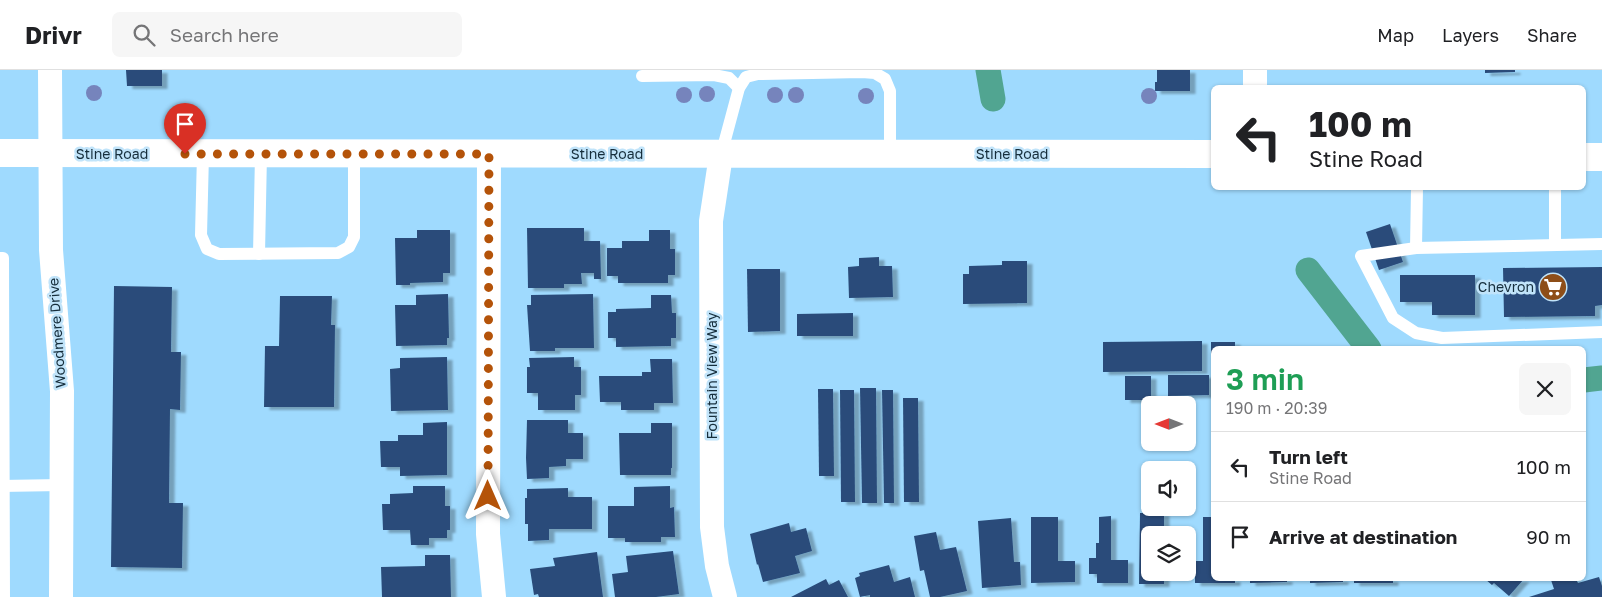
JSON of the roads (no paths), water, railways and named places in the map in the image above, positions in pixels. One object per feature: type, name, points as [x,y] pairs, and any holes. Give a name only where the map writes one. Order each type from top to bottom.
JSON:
[{"type":"main road","name":"Stine Road","points":[[0,153],[1211,154]]},
{"type":"main road","points":[[1586,157],[1602,157]]},
{"type":"street","name":"Woodmere Drive","points":[[50,70],[51,250],[62,391],[61,597]]},
{"type":"street","points":[[1255,70],[1255,85]]},
{"type":"street","points":[[489,154],[488,534],[494,597]]},
{"type":"street","name":"Fountain View Way","points":[[721,155],[711,222],[712,527],[717,566],[725,597]]},
{"type":"lane","points":[[721,155],[739,88],[746,77],[758,74],[875,73],[885,79],[890,91],[890,154]]},
{"type":"lane","points":[[642,76],[714,75],[729,78],[739,88]]},
{"type":"lane","points":[[203,154],[201,235],[207,249],[219,254],[338,253],[349,247],[354,237],[354,154]]},
{"type":"lane","points":[[260,254],[261,154]]},
{"type":"lane","points":[[1416,248],[1417,190]]},
{"type":"lane","points":[[1555,245],[1556,190]]},
{"type":"lane","points":[[1602,244],[1416,248],[1361,256],[1393,318],[1416,333],[1442,338],[1602,332]]},
{"type":"lane","points":[[0,258],[4,258],[2,486],[4,597]]},
{"type":"lane","points":[[2,486],[62,485]]},
{"type":"waterway","points":[[988,70],[993,99]]},
{"type":"waterway","points":[[1308,270],[1367,346]]},
{"type":"waterway","points":[[1586,380],[1602,378]]},
{"type":"place","name":"Chevron","points":[[1553,287]]}]
